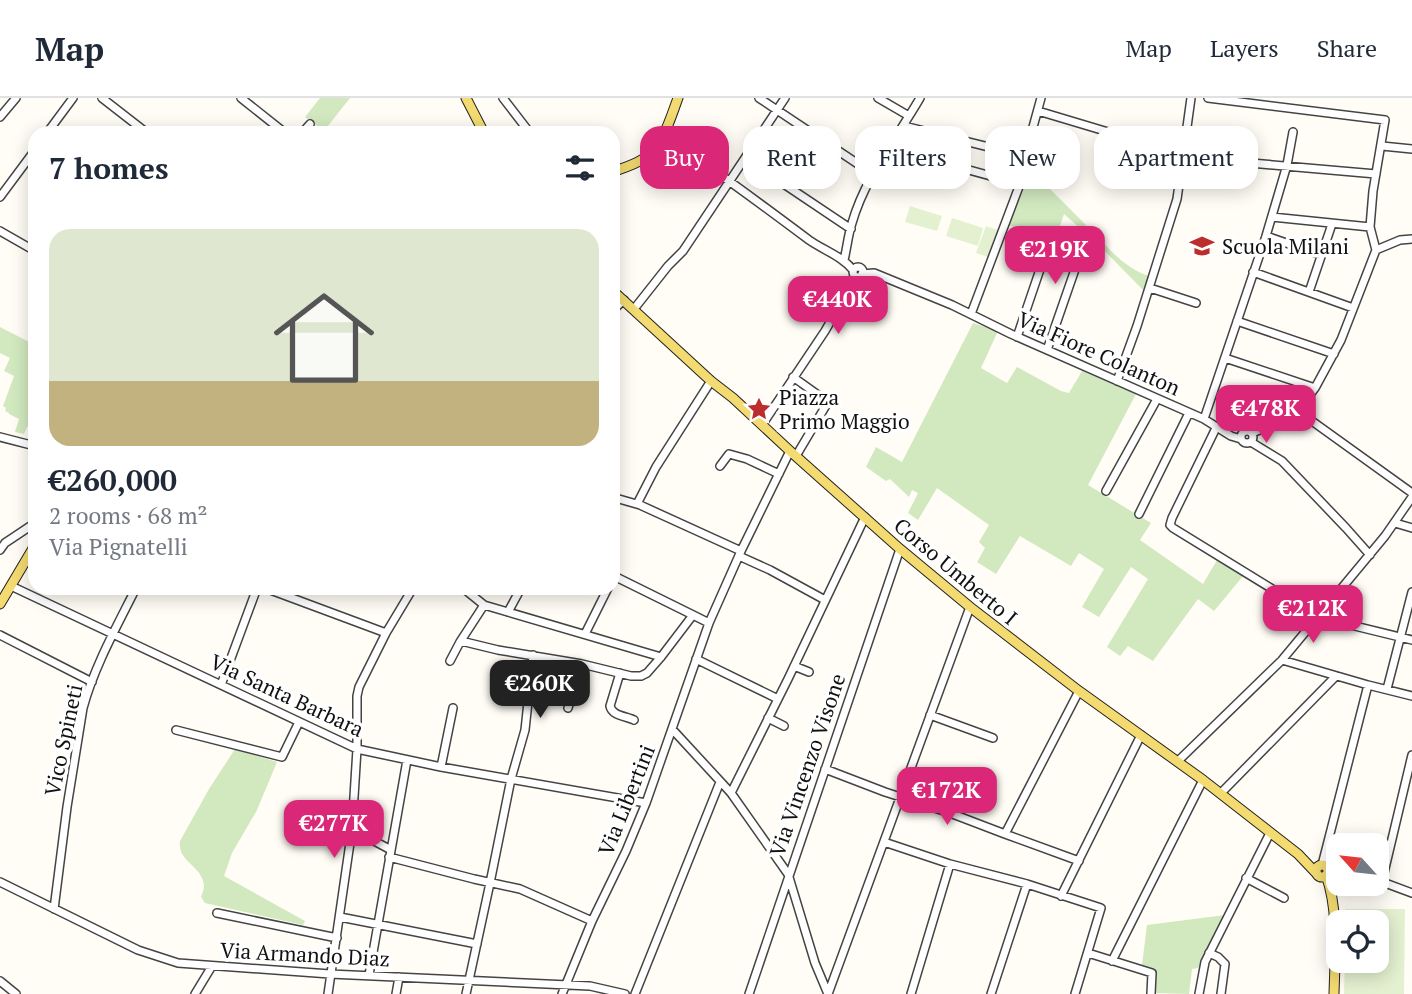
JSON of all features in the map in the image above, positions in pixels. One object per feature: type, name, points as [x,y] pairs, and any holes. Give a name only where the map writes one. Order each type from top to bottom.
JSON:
[{"type":"main road","points":[[466,98],[480,126]]},
{"type":"main road","points":[[667,126],[678,98]]},
{"type":"main road","points":[[620,169],[640,160]]},
{"type":"main road","name":"Corso Umberto I","points":[[620,297],[900,549],[970,607],[1079,691],[1221,793],[1323,874]]},
{"type":"main road","points":[[0,604],[28,557]]},
{"type":"main road","points":[[1323,874],[1333,909],[1334,994]]},
{"type":"street","points":[[0,117],[16,98]]},
{"type":"street","points":[[52,126],[73,98]]},
{"type":"street","points":[[241,98],[276,126]]},
{"type":"street","points":[[503,98],[525,126]]},
{"type":"street","points":[[759,98],[855,162]]},
{"type":"street","points":[[767,126],[785,98]]},
{"type":"street","points":[[878,98],[909,116]]},
{"type":"street","points":[[904,126],[920,98]]},
{"type":"street","points":[[971,143],[1025,156],[1041,98]]},
{"type":"street","points":[[1187,126],[1191,98]]},
{"type":"street","points":[[1208,98],[1385,120],[1370,227],[1376,250],[1334,354],[1298,411],[1252,438],[1282,461],[1370,555]]},
{"type":"street","points":[[108,100],[137,125]]},
{"type":"street","points":[[1038,111],[1094,128]]},
{"type":"street","points":[[1204,419],[1272,217],[1293,132]]},
{"type":"street","points":[[1382,146],[1412,149]]},
{"type":"street","points":[[0,197],[28,159]]},
{"type":"street","points":[[743,161],[729,181],[820,248],[844,260],[857,273],[825,331],[762,425]]},
{"type":"street","points":[[1258,163],[1376,174]]},
{"type":"street","points":[[971,171],[1020,184],[971,314]]},
{"type":"street","points":[[634,309],[683,251],[724,189]]},
{"type":"street","points":[[791,189],[850,229]]},
{"type":"street","points":[[844,260],[850,229],[866,189]]},
{"type":"street","points":[[1117,381],[1150,288],[1178,189]]},
{"type":"street","points":[[1272,217],[1370,227]]},
{"type":"street","points":[[1309,292],[1332,224]]},
{"type":"street","points":[[0,231],[28,247]]},
{"type":"street","points":[[1047,350],[1088,232]]},
{"type":"street","points":[[1266,236],[1321,255]]},
{"type":"street","points":[[1376,250],[1399,240],[1412,239]]},
{"type":"street","points":[[1017,337],[1049,243]]},
{"type":"street","points":[[1253,272],[1353,308]]},
{"type":"street","name":"Via Fiore Colanton","points":[[857,273],[874,273],[952,305],[1017,337],[1204,419],[1231,436],[1241,439],[1241,435],[1248,431],[1252,438]]},
{"type":"street","points":[[1150,288],[1196,303]]},
{"type":"street","points":[[620,304],[624,300]]},
{"type":"street","points":[[1237,321],[1334,354]]},
{"type":"street","points":[[1224,358],[1315,388]]},
{"type":"street","name":"Via Libertini","points":[[562,994],[646,803],[709,623],[740,554],[779,474],[828,402],[793,377]]},
{"type":"street","points":[[637,504],[656,467],[711,381]]},
{"type":"street","points":[[1106,491],[1157,399]]},
{"type":"street","points":[[1178,761],[1282,660],[1370,555],[1395,523],[1412,495],[1298,411]]},
{"type":"street","points":[[1139,514],[1189,413]]},
{"type":"street","points":[[1216,428],[1170,525],[1318,617],[1412,640]]},
{"type":"street","points":[[1,440],[28,445]]},
{"type":"street","points":[[719,466],[729,454],[779,474]]},
{"type":"street","points":[[620,499],[637,504],[740,554],[825,600]]},
{"type":"street","points":[[731,793],[865,517]]},
{"type":"street","points":[[1395,523],[1412,527]]},
{"type":"street","points":[[2,545],[28,528]]},
{"type":"street","name":"Via Vincenzo Visone","points":[[749,994],[900,549]]},
{"type":"street","points":[[620,581],[709,623]]},
{"type":"street","name":"Via Santa Barbara","points":[[11,586],[28,594]]},
{"type":"street","points":[[1387,690],[1412,592]]},
{"type":"street","name":"Via Santa Barbara","points":[[30,595],[358,749],[441,767],[646,803]]},
{"type":"street","name":"Vico Spineti","points":[[54,909],[79,727],[86,695],[132,595]]},
{"type":"street","points":[[221,685],[254,595]]},
{"type":"street","points":[[283,595],[386,633]]},
{"type":"street","points":[[328,994],[352,829],[358,749],[357,696],[386,633],[410,595]]},
{"type":"street","points":[[472,595],[484,605],[661,657]]},
{"type":"street","points":[[508,612],[518,595]]},
{"type":"street","points":[[585,634],[604,595]]},
{"type":"street","points":[[450,661],[484,605]]},
{"type":"street","points":[[828,994],[970,607]]},
{"type":"street","points":[[461,641],[641,676],[661,657],[693,615]]},
{"type":"street","points":[[0,635],[92,682]]},
{"type":"street","points":[[466,994],[511,779],[525,730],[533,655]]},
{"type":"street","points":[[696,659],[778,699]]},
{"type":"street","points":[[1282,660],[1412,696]]},
{"type":"street","points":[[568,709],[582,664]]},
{"type":"street","points":[[794,666],[808,672]]},
{"type":"street","points":[[620,673],[611,710],[634,720]]},
{"type":"street","points":[[1221,793],[1336,676]]},
{"type":"street","points":[[1323,874],[1368,685]]},
{"type":"street","points":[[1004,834],[1079,691]]},
{"type":"street","points":[[441,767],[453,708]]},
{"type":"street","points":[[930,715],[993,738]]},
{"type":"street","points":[[768,718],[784,726]]},
{"type":"street","points":[[176,730],[282,757],[299,722]]},
{"type":"street","points":[[672,729],[731,793],[788,874],[815,963],[828,994]]},
{"type":"street","points":[[1061,896],[1141,735]]},
{"type":"street","points":[[1390,842],[1412,755]]},
{"type":"street","points":[[369,975],[407,760]]},
{"type":"street","points":[[825,769],[1079,861]]},
{"type":"street","points":[[1112,961],[1203,780]]},
{"type":"street","points":[[635,994],[720,782]]},
{"type":"street","points":[[352,829],[390,853],[520,889],[592,922]]},
{"type":"street","points":[[1199,994],[1205,962],[1270,833]]},
{"type":"street","points":[[884,842],[1101,908],[1075,994]]},
{"type":"street","points":[[911,994],[950,864]]},
{"type":"street","points":[[1246,878],[1284,898]]},
{"type":"street","name":"Via Armando Diaz","points":[[0,882],[138,950],[178,964],[590,986],[625,994]]},
{"type":"street","points":[[991,994],[1027,884]]},
{"type":"street","points":[[1390,885],[1412,893]]},
{"type":"street","points":[[217,913],[337,938]]},
{"type":"street","points":[[340,917],[477,944]]},
{"type":"street","points":[[1088,953],[1152,973],[1151,994]]},
{"type":"street","points":[[1209,953],[1225,964],[1221,994]]},
{"type":"street","points":[[195,994],[212,966]]},
{"type":"street","points":[[396,994],[399,977]]},
{"type":"street","points":[[0,981],[16,994]]},
{"type":"green space","points":[[320,98],[350,98],[328,126],[317,126],[305,117]]},
{"type":"green space","points":[[1023,189],[1050,189],[1086,225],[1083,231],[1064,214],[1054,243],[1008,225]]},
{"type":"green space","points":[[910,206],[942,216],[937,231],[905,222]]},
{"type":"green space","points":[[952,218],[983,228],[978,246],[946,236]]},
{"type":"green space","points":[[986,226],[998,230],[988,257],[976,253]]},
{"type":"green space","points":[[1093,232],[1125,263],[1149,276],[1143,290],[1091,237]]},
{"type":"green space","points":[[973,323],[998,331],[981,368],[1007,383],[1017,367],[1069,393],[1082,371],[1136,394],[1088,485],[1151,523],[1140,540],[1203,584],[1217,560],[1244,575],[1214,611],[1198,599],[1153,661],[1128,646],[1120,656],[1107,647],[1148,579],[1131,567],[1099,617],[1082,607],[1104,569],[1079,553],[1071,566],[1020,536],[996,574],[977,562],[985,548],[979,542],[989,525],[937,488],[918,520],[908,513],[918,493],[912,490],[909,497],[890,479],[886,481],[866,467],[876,447],[902,462]]},
{"type":"green space","points":[[0,327],[28,341],[28,427],[24,434],[15,432],[19,419],[5,411],[3,406],[14,376],[4,371],[10,358],[0,353]]},
{"type":"green space","points":[[235,749],[277,762],[257,810],[232,853],[224,876],[305,921],[303,925],[205,903],[201,897],[203,879],[182,854],[180,841]]},
{"type":"green space","points":[[1405,909],[1404,994],[1344,994],[1345,973],[1389,973],[1389,910],[1345,910]]},
{"type":"green space","points":[[1225,915],[1198,968],[1192,969],[1189,994],[1154,993],[1156,970],[1142,965],[1147,925]]},
{"type":"place","name":"Scuola Milani","points":[[1202,246]]},
{"type":"place","name":"Piazza Primo Maggio","points":[[759,409]]}]
